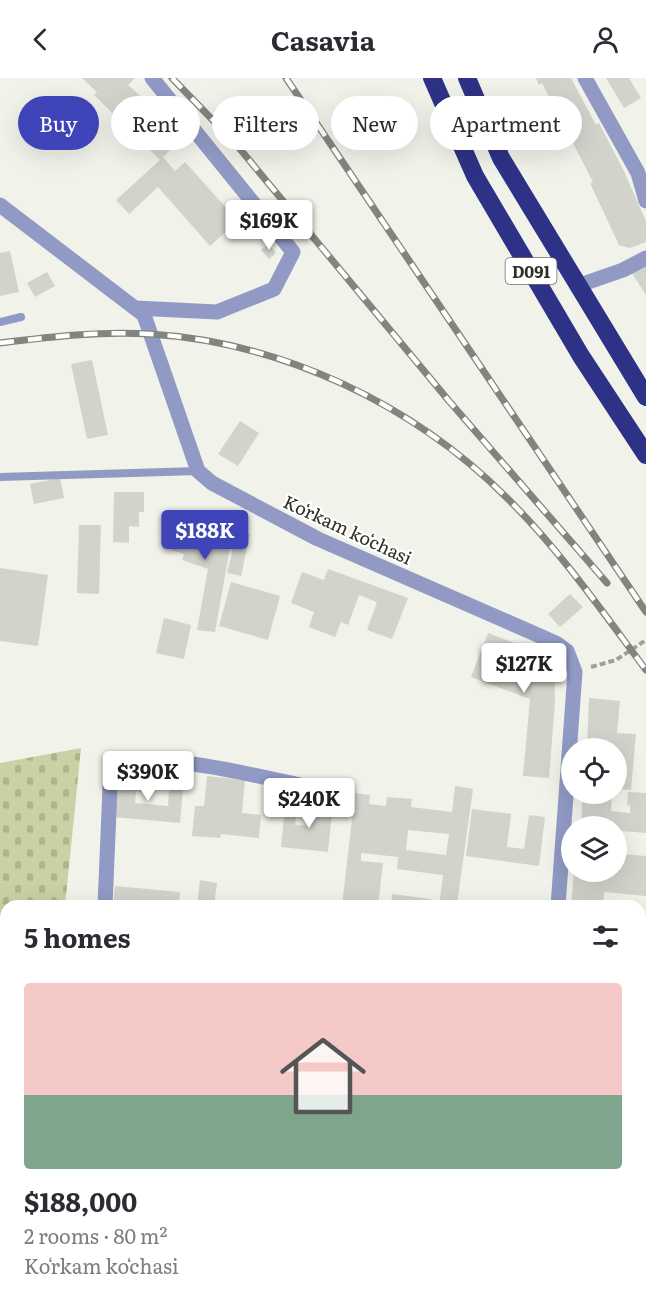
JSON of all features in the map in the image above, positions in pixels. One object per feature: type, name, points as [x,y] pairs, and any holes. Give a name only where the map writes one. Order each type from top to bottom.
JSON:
[{"type":"highway","name":"D091","points":[[432,78],[476,176],[581,356],[646,455]]},
{"type":"highway","name":"D091","points":[[467,78],[501,158],[646,397]]},
{"type":"street","points":[[135,308],[217,312],[274,289],[293,252],[152,78]]},
{"type":"street","points":[[585,78],[638,173],[646,201]]},
{"type":"street","points":[[0,206],[144,315],[198,471]]},
{"type":"street","points":[[577,286],[623,270],[646,258]]},
{"type":"street","name":"Koʻrkam koʻchasi","points":[[198,471],[212,483],[318,539],[556,643],[567,651],[575,672]]},
{"type":"street","points":[[558,900],[575,672]]},
{"type":"street","points":[[105,900],[111,776],[120,763],[149,760],[237,772],[300,785]]},
{"type":"lane","points":[[0,322],[21,317]]},
{"type":"lane","points":[[0,477],[198,471]]},
{"type":"path","points":[[575,672],[616,660],[646,639]]},
{"type":"green space","points":[[81,748],[66,900],[0,900],[0,763]]},
{"type":"building","points":[[82,78],[135,78],[128,85],[140,96],[111,96],[111,112],[99,100],[99,96],[94,95],[97,92]]},
{"type":"building","points":[[536,78],[571,78],[581,96],[549,96],[542,83],[539,85]]},
{"type":"building","points":[[606,78],[629,78],[641,98],[624,108]]},
{"type":"building","points":[[582,99],[596,125],[599,123],[622,167],[646,221],[646,242],[630,248],[619,245],[590,183],[593,182],[577,150],[582,150]]},
{"type":"building","points":[[150,150],[170,150],[163,157],[175,171],[185,162],[238,221],[210,246],[158,187],[129,214],[116,200],[160,160]]},
{"type":"building","points":[[269,244],[276,253],[269,259],[261,250]]},
{"type":"building","points":[[10,251],[19,292],[0,296],[0,253]]},
{"type":"building","points":[[646,260],[646,295],[630,270]]},
{"type":"building","points":[[47,272],[55,286],[35,297],[27,283]]},
{"type":"building","points":[[92,360],[108,435],[87,439],[71,364]]},
{"type":"building","points":[[240,421],[259,433],[238,466],[218,454]]},
{"type":"building","points":[[60,478],[64,498],[34,504],[30,484]]},
{"type":"building","points":[[114,492],[144,492],[144,512],[139,512],[139,527],[129,526],[129,543],[113,542]]},
{"type":"building","points":[[175,513],[233,531],[215,632],[197,630],[208,569],[182,560],[184,554],[171,550],[178,530],[171,528]]},
{"type":"building","points":[[79,525],[101,525],[99,594],[77,593]]},
{"type":"building","points":[[237,531],[250,534],[241,576],[227,573]]},
{"type":"building","points":[[0,568],[48,575],[38,646],[0,641]]},
{"type":"building","points":[[328,569],[408,598],[392,639],[367,630],[377,602],[359,595],[348,625],[341,622],[335,637],[309,627],[314,612],[291,603],[302,572],[324,580]]},
{"type":"building","points":[[231,582],[280,596],[268,640],[219,626]]},
{"type":"building","points":[[570,594],[583,607],[560,627],[548,614]]},
{"type":"building","points":[[164,618],[191,625],[184,659],[156,653]]},
{"type":"building","points":[[488,633],[554,658],[555,702],[549,778],[523,776],[530,699],[471,677]]},
{"type":"building","points":[[589,698],[620,701],[617,733],[636,734],[631,790],[627,790],[627,738],[587,738]]},
{"type":"building","points":[[170,776],[184,777],[180,823],[113,817],[117,778],[143,780],[142,792],[136,791],[135,803],[168,806]]},
{"type":"building","points":[[207,776],[245,780],[242,813],[261,815],[259,838],[221,834],[220,838],[192,836],[195,806],[204,806]]},
{"type":"building","points":[[455,786],[473,789],[458,900],[440,900],[443,875],[397,869],[398,857],[361,853],[361,861],[383,863],[379,900],[343,900],[355,793],[370,795],[369,804],[386,806],[387,797],[412,799],[411,807],[452,812]],"holes":[[[408,830],[449,834],[446,855],[406,850]]]},
{"type":"building","points":[[628,792],[646,793],[646,833],[627,831],[627,816],[581,816],[582,804],[611,804],[611,811],[630,813],[630,806],[627,805]]},
{"type":"building","points":[[314,800],[333,802],[328,852],[281,847],[285,807],[297,808],[295,825],[311,826]]},
{"type":"building","points":[[472,809],[511,814],[507,847],[524,849],[529,815],[545,817],[539,866],[466,856]]},
{"type":"building","points":[[627,855],[646,856],[646,896],[604,892],[603,900],[572,900],[573,882],[627,882]]},
{"type":"building","points":[[200,880],[217,883],[215,900],[198,900]]},
{"type":"building","points":[[115,886],[180,892],[179,900],[114,900]]},
{"type":"building","points":[[392,894],[431,899],[431,900],[392,900]]},
{"type":"railway","points":[[172,78],[235,143],[449,401],[607,583]]},
{"type":"railway","points":[[286,78],[646,612]]},
{"type":"railway","points":[[0,343],[112,333],[199,339],[248,350],[296,365],[342,384],[430,433],[506,497],[562,559],[646,670]]}]
